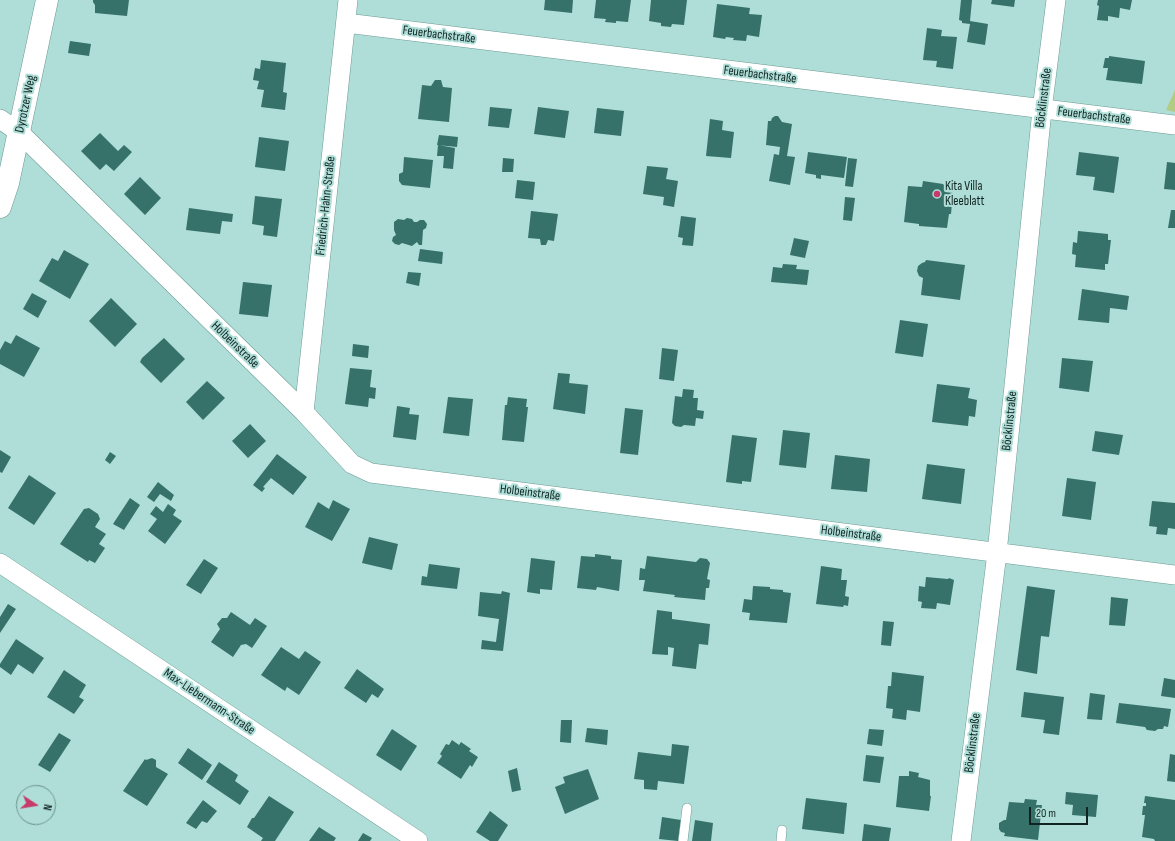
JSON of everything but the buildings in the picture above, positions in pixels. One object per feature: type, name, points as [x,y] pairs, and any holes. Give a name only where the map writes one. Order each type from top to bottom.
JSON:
[{"type":"street","name":"Dyrotzer Weg","points":[[0,208],[8,183],[20,133],[47,0]]},
{"type":"street","name":"Friedrich-Hahn-Straße","points":[[304,412],[348,0]]},
{"type":"street","name":"Böcklinstraße","points":[[961,841],[997,553],[1042,110],[1056,0]]},
{"type":"street","name":"Feuerbachstraße","points":[[346,23],[1042,110],[1175,125]]},
{"type":"street","name":"Holbeinstraße","points":[[0,119],[20,133],[304,412],[352,464],[371,473],[1175,575]]},
{"type":"street","name":"Max-Liebermann-Straße","points":[[0,563],[418,841]]},
{"type":"lane","points":[[683,841],[687,808]]},
{"type":"lane","points":[[781,841],[782,830]]},
{"type":"green space","points":[[1175,90],[1175,112],[1166,110]]},
{"type":"place","name":"Kita Villa Kleeblatt","points":[[937,194]]}]
